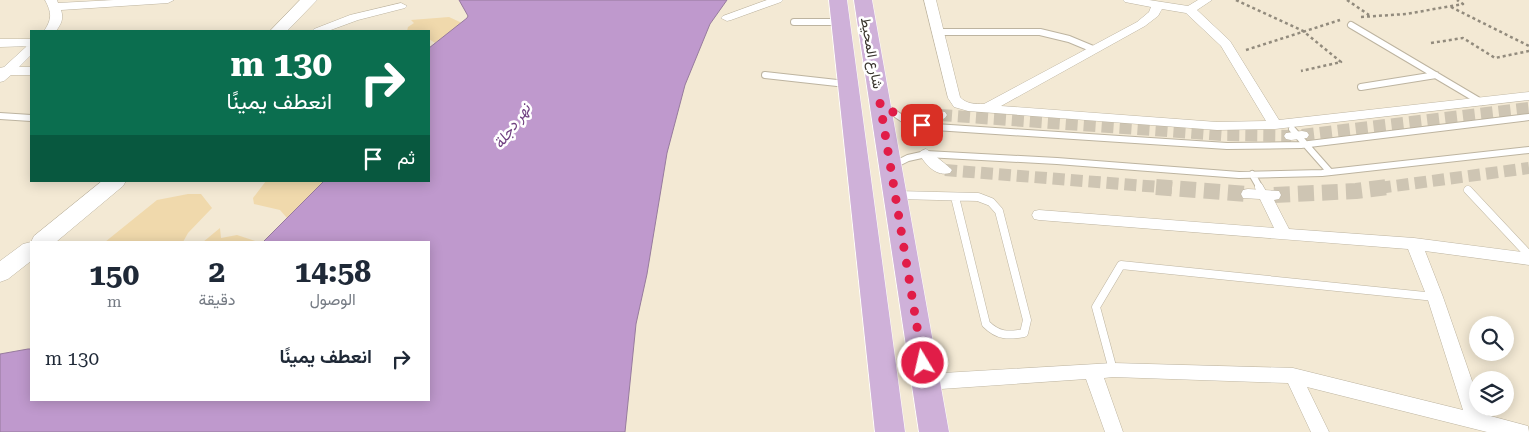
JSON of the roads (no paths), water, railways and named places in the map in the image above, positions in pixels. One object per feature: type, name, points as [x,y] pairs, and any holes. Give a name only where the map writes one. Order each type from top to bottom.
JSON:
[{"type":"main road","name":"شارع المحيط","points":[[863,0],[934,432]]},
{"type":"main road","name":"شارع المحيط","points":[[839,11],[890,432]]},
{"type":"street","points":[[51,30],[57,21],[53,4],[168,0]]},
{"type":"street","points":[[279,30],[309,0]]},
{"type":"street","points":[[321,30],[362,15],[401,6],[380,0]]},
{"type":"street","points":[[727,18],[777,0]]},
{"type":"street","points":[[930,0],[956,101],[964,106],[1293,133],[1481,102],[1529,96]]},
{"type":"street","points":[[1129,0],[1158,5],[1199,3],[1226,44],[1293,133]]},
{"type":"street","points":[[985,109],[1141,24],[1154,14],[1158,5]]},
{"type":"street","points":[[0,43],[30,42]]},
{"type":"street","points":[[3,73],[30,50]]},
{"type":"street","points":[[3,73],[30,71]]},
{"type":"street","points":[[922,125],[940,115]]},
{"type":"street","points":[[926,154],[936,166],[945,170]]},
{"type":"street","points":[[43,241],[115,182]]},
{"type":"street","points":[[1248,194],[1268,197],[1284,233]]},
{"type":"street","points":[[1039,215],[1414,244],[1529,259]]},
{"type":"street","points":[[1414,244],[1435,297],[1478,427]]},
{"type":"street","points":[[0,273],[30,251]]},
{"type":"street","points":[[926,382],[1113,370],[1293,376],[1478,427],[1521,432]]},
{"type":"street","points":[[1092,371],[1114,432]]},
{"type":"street","points":[[1293,376],[1320,432]]},
{"type":"lane","points":[[794,22],[839,11]]},
{"type":"lane","points":[[1351,25],[1481,102]]},
{"type":"lane","points":[[938,32],[1040,32],[1070,39],[1093,49]]},
{"type":"lane","points":[[765,75],[848,84]]},
{"type":"lane","points":[[1361,87],[1436,75]]},
{"type":"lane","points":[[880,103],[906,121],[922,125],[1227,146],[1293,133],[1529,117]]},
{"type":"lane","points":[[0,116],[30,118]]},
{"type":"lane","points":[[1293,133],[1330,172]]},
{"type":"lane","points":[[891,167],[908,158],[926,154],[1057,160],[1252,174],[1330,172],[1529,150]]},
{"type":"lane","points":[[1252,174],[1268,197]]},
{"type":"lane","points":[[1468,190],[1529,254]]},
{"type":"lane","points":[[895,195],[978,197],[991,202],[1000,211],[1027,320],[1024,332],[1011,336],[999,335],[986,324],[955,197]]},
{"type":"lane","points":[[1113,370],[1096,307],[1121,265],[1435,297]]},
{"type":"water","name":"نهر دجلة","points":[[459,0],[727,0],[710,24],[685,85],[667,153],[647,274],[636,324],[625,432],[0,432],[0,354],[28,349],[30,349],[30,401],[430,401],[430,241],[264,241],[323,182],[430,182],[430,47],[468,16]]},
{"type":"tunnel","points":[[1302,135],[1529,108]]},
{"type":"tunnel","points":[[940,115],[1222,135],[1291,136]]},
{"type":"tunnel","points":[[1379,188],[1529,168]]},
{"type":"tunnel","points":[[945,170],[1172,188]]},
{"type":"tunnel","points":[[1156,187],[1248,194]]},
{"type":"tunnel","points":[[1274,195],[1356,191],[1388,187]]}]
